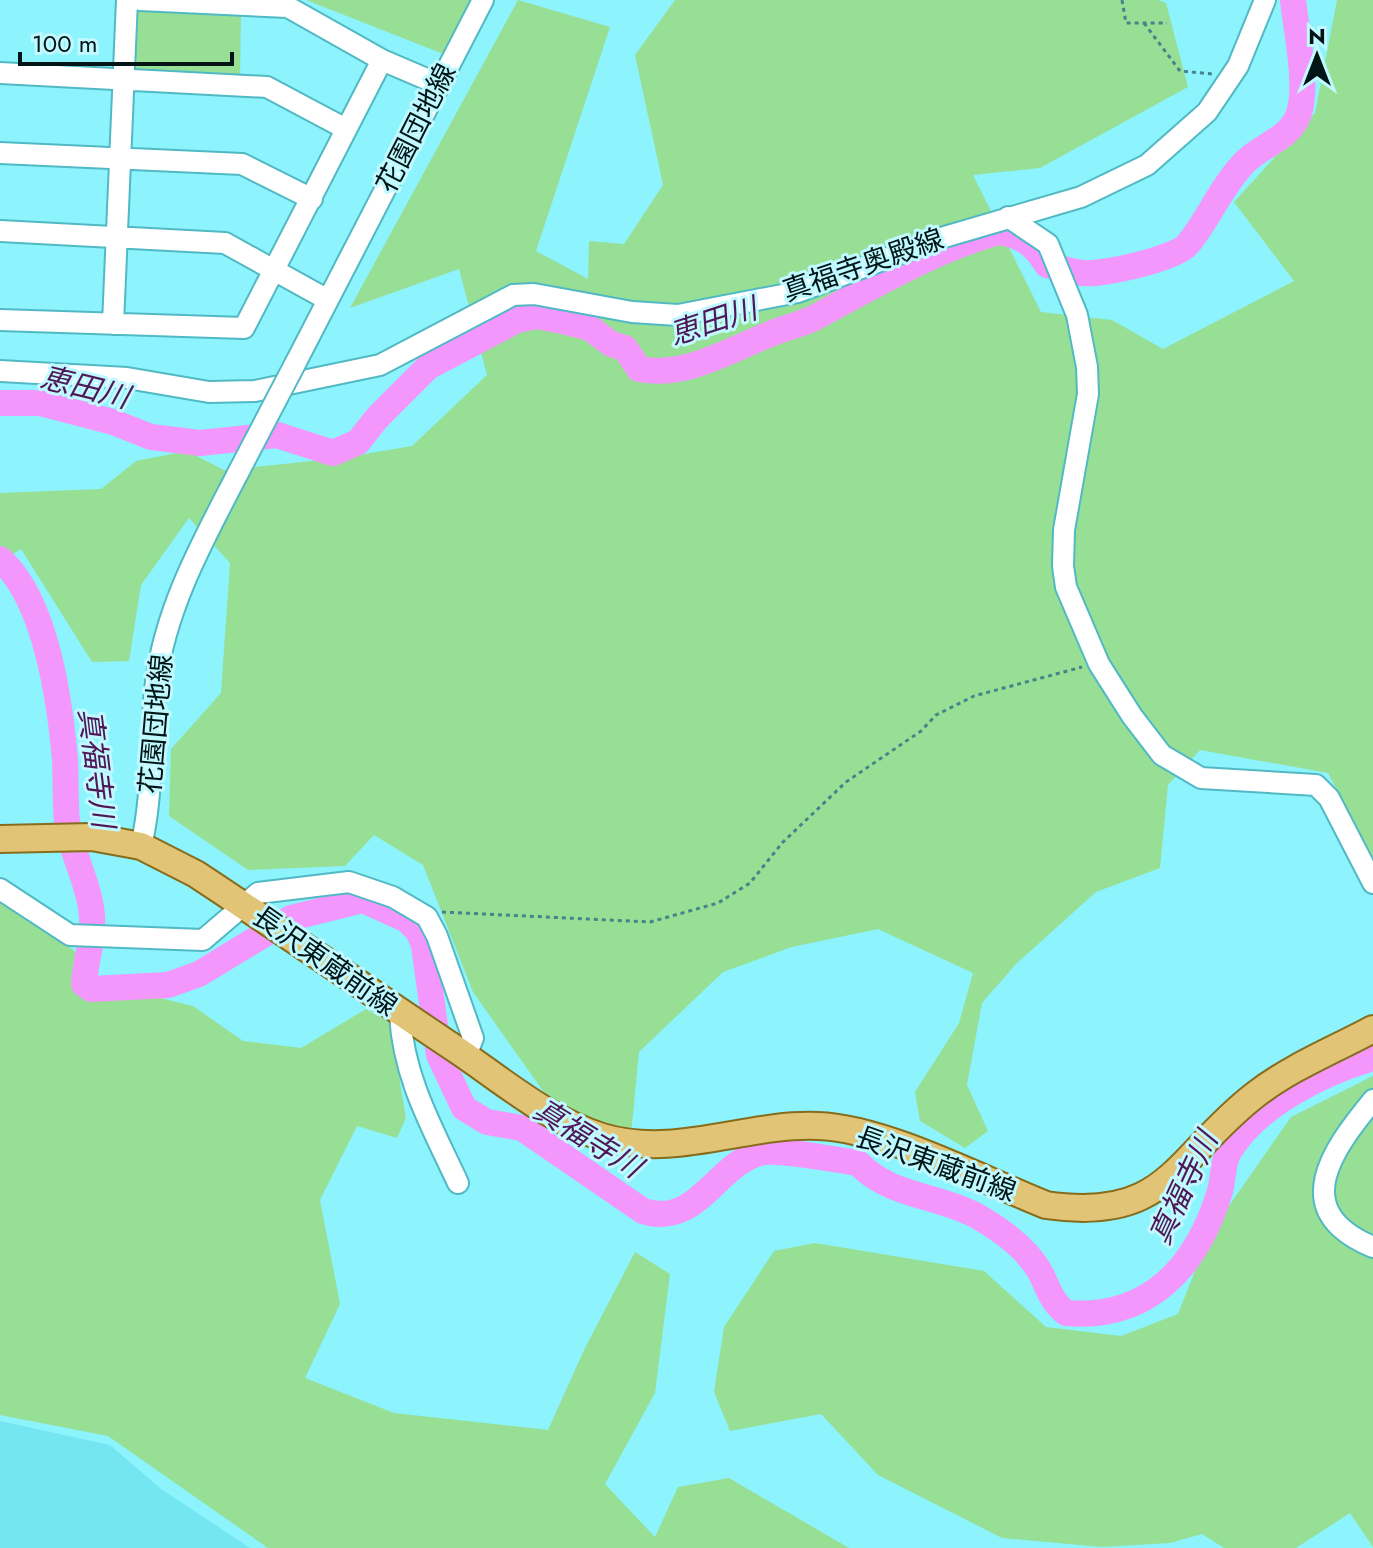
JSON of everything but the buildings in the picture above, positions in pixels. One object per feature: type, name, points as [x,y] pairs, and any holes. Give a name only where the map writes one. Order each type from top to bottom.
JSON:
[{"type":"main road","name":"長沢東蔵前線","points":[[0,839],[57,835],[92,837],[141,846],[196,874],[250,909],[555,1116],[604,1137],[651,1145],[685,1144],[818,1126],[866,1134],[1046,1205],[1101,1209],[1128,1204],[1160,1186],[1256,1095],[1288,1073],[1373,1029]]},
{"type":"street","points":[[113,324],[127,0]]},
{"type":"street","points":[[140,0],[264,3],[288,7],[382,60],[438,84]]},
{"type":"street","name":"花園団地線","points":[[141,846],[150,798],[156,684],[167,626],[178,592],[483,0]]},
{"type":"street","name":"真福寺奥殿線","points":[[0,371],[127,378],[209,392],[255,391],[380,365],[513,295],[534,294],[632,312],[678,315],[798,292],[941,238],[1081,197],[1147,165],[1207,112],[1231,79],[1265,0]]},
{"type":"street","points":[[0,320],[244,328],[382,60]]},
{"type":"street","points":[[0,73],[267,87],[346,129]]},
{"type":"street","points":[[0,153],[242,164],[312,199]]},
{"type":"street","points":[[1008,217],[1048,244],[1077,315],[1087,367],[1088,394],[1067,505],[1063,566],[1074,610],[1099,664],[1162,755],[1189,773],[1201,778],[1316,785],[1329,798],[1373,883]]},
{"type":"street","points":[[0,231],[225,243],[328,300]]},
{"type":"street","points":[[2,892],[76,937],[102,939],[203,940],[250,909],[258,893],[349,882],[393,897],[427,917],[437,936],[473,1038],[460,1052]]},
{"type":"street","points":[[406,1017],[402,1047],[408,1071],[426,1119],[458,1183]]},
{"type":"street","points":[[1373,1100],[1328,1162],[1324,1184],[1330,1216],[1340,1228],[1373,1247]]},
{"type":"path","points":[[1122,0],[1126,23],[1167,23]]},
{"type":"path","points":[[1144,23],[1180,71],[1231,79]]},
{"type":"path","points":[[427,917],[447,910],[579,921],[650,922],[718,903],[750,883],[783,842],[846,782],[921,731],[936,715],[974,696],[1099,664]]},
{"type":"shaded area","points":[[0,1421],[110,1445],[161,1489],[250,1548],[0,1548]]},
{"type":"green space","points":[[306,0],[475,0],[446,55]]},
{"type":"green space","points":[[518,0],[610,27],[536,251],[588,279],[589,241],[624,244],[663,185],[635,55],[675,0],[1158,0],[1166,3],[1188,87],[1040,168],[973,175],[1041,312],[1112,320],[1163,349],[1294,281],[1234,202],[1315,113],[1337,0],[1373,0],[1373,858],[1328,773],[1200,750],[1168,785],[1160,868],[1096,892],[1017,963],[982,1003],[967,1085],[988,1131],[965,1148],[920,1121],[915,1092],[959,1023],[973,973],[878,929],[792,947],[723,972],[639,1052],[630,1145],[550,1101],[473,992],[423,865],[374,835],[345,866],[248,870],[169,816],[171,749],[221,693],[230,563],[189,518],[141,585],[129,661],[92,662],[21,549],[0,562],[0,493],[101,489],[136,461],[187,451],[224,470],[341,458],[412,446],[487,375],[459,269],[350,308]]},
{"type":"green space","points":[[133,4],[241,10],[240,81],[130,77]]},
{"type":"green space","points":[[0,900],[75,951],[75,980],[82,999],[156,997],[193,1006],[243,1041],[301,1048],[366,1009],[390,1023],[406,1118],[397,1138],[357,1126],[320,1200],[340,1304],[305,1378],[394,1413],[548,1430],[584,1350],[635,1252],[670,1274],[655,1393],[605,1484],[655,1537],[678,1487],[729,1478],[849,1548],[268,1548],[108,1436],[0,1415]]},
{"type":"green space","points":[[1373,1076],[1373,1547],[1350,1513],[1296,1548],[1224,1548],[1202,1534],[1170,1543],[1102,1547],[1002,1538],[878,1475],[821,1414],[730,1431],[714,1392],[724,1327],[774,1251],[815,1243],[984,1271],[1046,1327],[1121,1336],[1178,1314],[1210,1233],[1291,1117]]},
{"type":"waterway","name":"恵田川","points":[[0,403],[40,403],[113,422],[151,437],[200,443],[277,435],[333,453],[358,442],[377,418],[428,367],[517,320],[537,316],[590,328],[611,344],[625,348],[639,369],[673,370],[705,361],[809,320],[927,259],[998,232],[1027,242],[1047,265],[1078,272],[1106,271],[1155,260],[1188,244],[1236,173],[1251,157],[1294,124],[1301,104],[1302,75],[1293,0]]},
{"type":"waterway","name":"真福寺川","points":[[0,559],[29,599],[48,653],[54,681],[65,760],[67,822],[92,916],[84,984],[91,989],[168,985],[199,974],[291,918],[363,900],[407,920],[418,931],[424,945],[439,1055],[464,1108],[487,1122],[522,1128],[643,1211],[662,1214],[678,1211],[692,1204],[730,1170],[759,1153],[792,1153],[858,1163],[884,1182],[960,1208],[1003,1233],[1034,1263],[1053,1299],[1066,1313],[1096,1313],[1122,1308],[1145,1298],[1166,1283],[1183,1265],[1210,1218],[1220,1191],[1227,1155],[1242,1133],[1294,1092],[1334,1072],[1373,1058]]}]
